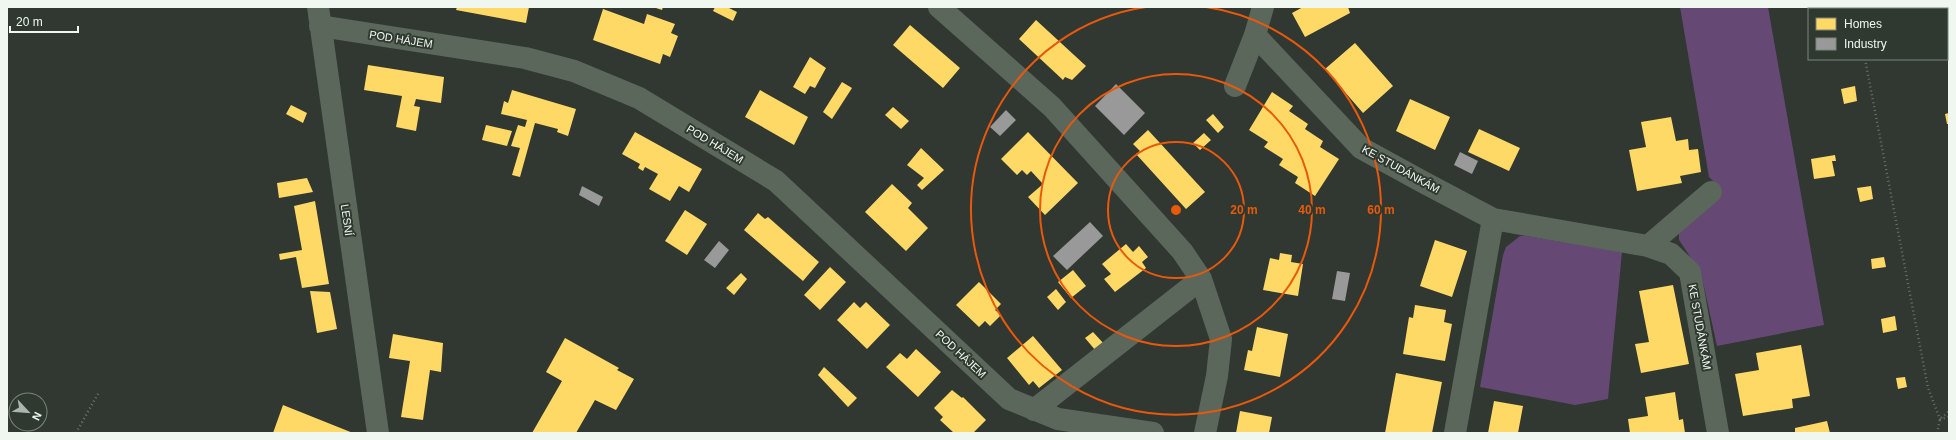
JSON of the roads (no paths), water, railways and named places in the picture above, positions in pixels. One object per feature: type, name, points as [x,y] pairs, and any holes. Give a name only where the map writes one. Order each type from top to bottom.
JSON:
[{"type":"street","points":[[939,7],[1052,107],[1182,251],[1201,280],[1221,339],[1217,376],[1205,433]]},
{"type":"street","points":[[1235,86],[1255,35],[1263,7]]},
{"type":"street","name":"POD HÁJEM","points":[[319,17],[525,58],[574,70],[639,98],[776,181],[1009,399],[1058,419],[1153,433]]},
{"type":"street","name":"LESNÍ","points":[[319,17],[378,433]]},
{"type":"street","name":"KE STUDÁNKÁM","points":[[1255,35],[1361,148],[1493,219],[1648,246],[1671,254],[1690,272],[1718,433]]},
{"type":"street","points":[[1648,246],[1711,192]]},
{"type":"street","points":[[1455,433],[1493,219]]},
{"type":"street","points":[[1034,410],[1201,280]]}]
